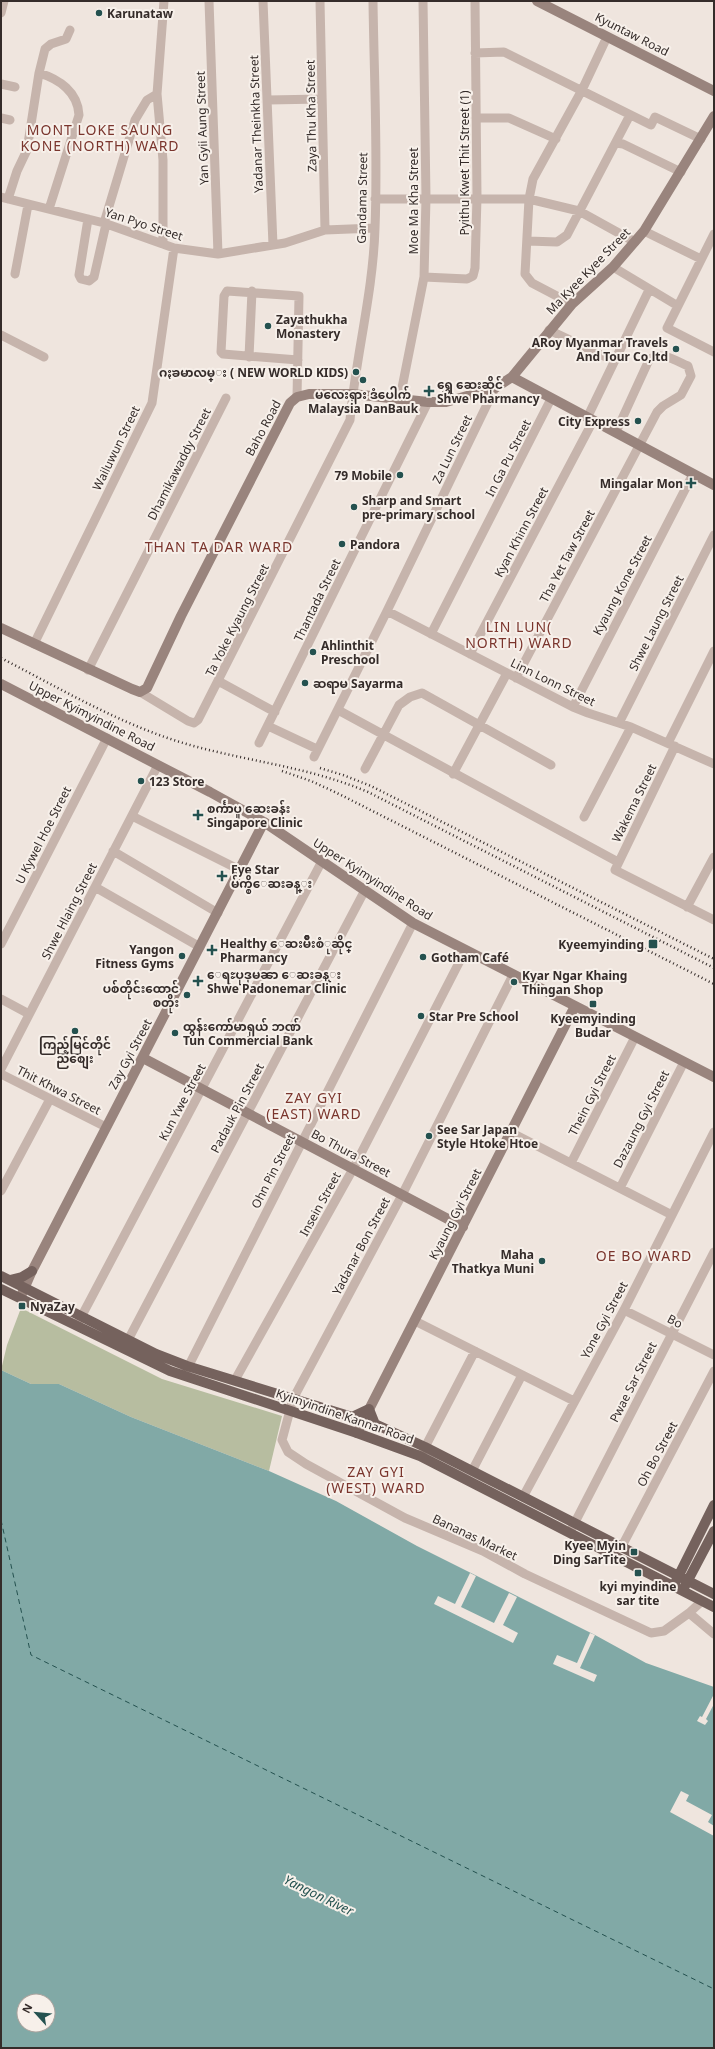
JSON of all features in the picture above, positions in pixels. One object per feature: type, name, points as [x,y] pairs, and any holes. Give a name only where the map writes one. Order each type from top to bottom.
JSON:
[{"type":"main road","name":"Kyuntaw Road","points":[[537,1],[714,91]]},
{"type":"main road","name":"Ma Kyee Kyee Street","points":[[512,377],[549,330],[572,304],[613,267],[644,232],[714,116]]},
{"type":"main road","name":"Baho Road","points":[[140,692],[147,688],[181,616],[290,403],[297,397],[309,394],[352,394],[428,402],[446,402],[494,388],[512,377]]},
{"type":"main road","points":[[512,377],[714,485]]},
{"type":"main road","points":[[1,628],[88,670],[140,692]]},
{"type":"main road","name":"Upper Kyimyindine Road","points":[[1,684],[210,792],[264,822],[413,923],[465,951],[714,1077]]},
{"type":"main road","name":"Zay Gyi Street","points":[[19,1299],[31,1272],[264,822]]},
{"type":"main road","name":"Kyaung Gyi Street","points":[[357,1433],[575,1006]]},
{"type":"main road","name":"Bo Thura Street","points":[[143,1058],[463,1227]]},
{"type":"main road","points":[[5,1278],[22,1278],[31,1272],[35,1293]]},
{"type":"main road","name":"Kyimyindine Kannar Road","points":[[5,1278],[35,1293],[82,1313],[129,1339],[187,1366],[375,1424],[423,1452],[572,1528],[621,1548],[669,1571],[677,1570],[681,1572]]},
{"type":"main road","name":"Kyimyindine Kannar Road","points":[[1,1289],[170,1371],[357,1433],[423,1452],[472,1471],[523,1497],[572,1528],[673,1586],[714,1607]]},
{"type":"main road","points":[[352,1417],[369,1409],[375,1424]]},
{"type":"main road","points":[[673,1586],[714,1505]]},
{"type":"main road","points":[[683,1590],[714,1531]]},
{"type":"main road","points":[[681,1572],[691,1576],[702,1588],[714,1594]]},
{"type":"street","points":[[1,13],[4,1]]},
{"type":"street","points":[[163,244],[163,160],[157,94],[164,1]]},
{"type":"street","name":"Yan Gyii Aung Street","points":[[210,1],[218,254]]},
{"type":"street","name":"Yadanar Theinkha Street","points":[[263,1],[273,245]]},
{"type":"street","name":"Zaya Thu Kha Street","points":[[320,1],[325,230]]},
{"type":"street","name":"Gandama Street","points":[[352,394],[370,296],[375,228],[373,1]]},
{"type":"street","name":"Moe Ma Kha Street","points":[[400,398],[424,277],[426,198],[423,1]]},
{"type":"street","name":"Pyithu Kwet Thit Street (1)","points":[[424,277],[467,278],[473,276],[475,268],[477,197],[475,1]]},
{"type":"street","points":[[4,198],[27,150],[39,74],[45,49],[51,44],[66,39],[70,30]]},
{"type":"street","points":[[572,304],[532,283],[525,274],[528,241],[528,199],[533,179],[582,90],[607,36]]},
{"type":"street","points":[[475,53],[504,52],[651,125],[655,117],[700,139]]},
{"type":"street","points":[[39,74],[49,76],[62,85],[76,98],[79,105],[79,115],[49,209]]},
{"type":"street","points":[[1,84],[15,87]]},
{"type":"street","points":[[88,220],[79,275],[82,279],[89,281],[94,277],[105,224],[135,120],[147,100],[157,94]]},
{"type":"street","points":[[268,100],[322,99]]},
{"type":"street","points":[[528,241],[557,242],[567,235],[630,115]]},
{"type":"street","points":[[476,118],[509,118],[556,139]]},
{"type":"street","points":[[616,143],[623,144],[681,172]]},
{"type":"street","points":[[375,199],[477,197],[528,199],[579,211],[635,242]]},
{"type":"street","name":"Yan Pyo Street","points":[[4,198],[105,224],[174,248],[218,254],[285,244],[325,230],[375,228]]},
{"type":"street","points":[[15,274],[28,205]]},
{"type":"street","points":[[644,232],[702,259]]},
{"type":"street","points":[[714,234],[668,328],[714,352]]},
{"type":"street","name":"Wailuwun Street","points":[[34,644],[152,403],[174,248]]},
{"type":"street","points":[[613,267],[649,290],[678,306]]},
{"type":"street","points":[[297,397],[300,296],[227,290],[224,296],[221,352],[226,355],[298,360]]},
{"type":"street","name":"Kyan Khinn Street","points":[[470,654],[590,419],[614,361],[649,290]]},
{"type":"street","points":[[249,357],[252,291]]},
{"type":"street","points":[[549,330],[614,361]]},
{"type":"street","points":[[1,335],[44,357]]},
{"type":"street","name":"Tha Yet Taw Street","points":[[516,678],[638,444],[662,406],[681,395],[691,376],[688,366],[664,356],[654,356],[649,360],[616,432]]},
{"type":"street","name":"Za Lun Street","points":[[268,726],[316,753],[494,388]]},
{"type":"street","name":"Ta Yoke Kyaung Street","points":[[140,692],[188,721],[194,723],[198,720],[220,682],[350,420],[352,394]]},
{"type":"street","name":"Dhamikawaddy Street","points":[[88,670],[226,398]]},
{"type":"street","name":"In Ga Pu Street","points":[[431,634],[551,399]]},
{"type":"street","name":"Thantada Street","points":[[259,743],[428,402]]},
{"type":"street","name":"Kyaung Kone Street","points":[[573,706],[693,474]]},
{"type":"street","name":"Shwe Laung Street","points":[[619,723],[714,534]]},
{"type":"street","name":"Linn Lonn Street","points":[[386,611],[573,706],[631,727],[714,764]]},
{"type":"street","name":"Wakema Street","points":[[617,866],[714,651]]},
{"type":"street","points":[[453,774],[507,673]]},
{"type":"street","points":[[220,682],[275,712]]},
{"type":"street","points":[[365,769],[399,705],[410,697],[422,693],[551,765]]},
{"type":"street","points":[[338,710],[433,760],[453,774],[617,866],[686,907],[714,920]]},
{"type":"street","points":[[584,817],[631,727]]},
{"type":"street","name":"U Kywel Hoe Street","points":[[1,944],[107,738]]},
{"type":"street","name":"Shwe Hlaing Street","points":[[1,1069],[158,765]]},
{"type":"street","points":[[132,816],[240,870]]},
{"type":"street","points":[[114,851],[218,913]]},
{"type":"street","points":[[686,907],[714,857]]},
{"type":"street","name":"Kun Ywe Street","points":[[76,1326],[203,1089],[322,861]]},
{"type":"street","points":[[95,887],[200,947]]},
{"type":"street","name":"Padauk Pin Street","points":[[129,1339],[365,890]]},
{"type":"street","name":"Ohn Pin Street","points":[[184,1376],[187,1366],[413,923]]},
{"type":"street","name":"Insein Street","points":[[235,1380],[353,1169],[465,951]]},
{"type":"street","name":"Yadanar Bon Street","points":[[293,1399],[402,1195],[513,975]]},
{"type":"street","points":[[1,999],[29,1014]]},
{"type":"street","name":"Thein Gyi Street","points":[[571,1163],[635,1037]]},
{"type":"street","name":"Dazaung Gyi Street","points":[[620,1188],[684,1062]]},
{"type":"street","name":"Thit Khwa Street","points":[[1,1074],[106,1127]]},
{"type":"street","points":[[1,1191],[50,1099]]},
{"type":"street","points":[[512,1132],[672,1214]]},
{"type":"street","name":"Yone Gyi Street","points":[[523,1497],[624,1310],[714,1132]]},
{"type":"street","name":"Pwae Sar Street","points":[[572,1528],[714,1252]]},
{"type":"street","name":"Bo","points":[[624,1310],[714,1355]]},
{"type":"street","points":[[415,1321],[574,1401]]},
{"type":"street","points":[[423,1452],[475,1351]]},
{"type":"street","name":"Oh Bo Street","points":[[621,1548],[714,1371]]},
{"type":"street","points":[[472,1471],[522,1375]]},
{"type":"street","name":"Bananas Market","points":[[293,1399],[282,1440],[288,1452],[406,1518],[483,1551],[525,1574],[651,1633],[664,1631],[689,1613],[702,1601]]},
{"type":"street","points":[[689,1613],[714,1634]]},
{"type":"green space","points":[[21,1308],[162,1379],[282,1416],[269,1471],[131,1417],[59,1384],[31,1384],[1,1370],[7,1345]]},
{"type":"water","name":"Yangon River","points":[[1,1370],[31,1384],[59,1384],[131,1417],[269,1471],[336,1501],[417,1546],[595,1635],[646,1663],[714,1687],[714,2048],[1,2048]]},
{"type":"pier","points":[[470,1573],[476,1576],[461,1607],[494,1623],[509,1593],[517,1597],[503,1625],[518,1633],[513,1643],[434,1604],[438,1596],[455,1604]]},
{"type":"pier","points":[[590,1633],[595,1635],[580,1668],[597,1675],[594,1682],[553,1664],[557,1655],[577,1663]]},
{"type":"pier","points":[[714,1694],[714,1704],[706,1719],[708,1721],[705,1725],[697,1721],[700,1716],[702,1717]]},
{"type":"pier","points":[[681,1791],[689,1795],[686,1801],[712,1815],[708,1822],[714,1826],[714,1836],[670,1812]]},
{"type":"ferry route","points":[[1,1520],[31,1655],[714,1989]]},
{"type":"railway","points":[[1,658],[117,718],[165,737],[213,751],[324,776],[368,792],[714,968]]},
{"type":"railway","points":[[320,768],[371,786],[714,959]]},
{"type":"railway","points":[[282,771],[311,781],[337,793],[714,984]]},
{"type":"place","name":"Karunataw","points":[[99,13]]},
{"type":"place","name":"Zayathukha Monastery","points":[[268,326]]},
{"type":"place","name":"ARoy Myanmar Travels And Tour Co,ltd","points":[[676,349]]},
{"type":"place","name":"ဂႏၶမာလမ္း ( NEW WORLD KIDS)","points":[[356,372]]},
{"type":"place","name":"မလေးရှား ဒံပေါက် Malaysia DanBauk","points":[[363,380]]},
{"type":"place","name":"ရွှေ ဆေးဆိုင် Shwe Pharmancy","points":[[429,391]]},
{"type":"place","name":"City Express","points":[[638,421]]},
{"type":"place","name":"79 Mobile","points":[[400,475]]},
{"type":"place","name":"Mingalar Mon","points":[[691,483]]},
{"type":"place","name":"Sharp and Smart pre-primary school","points":[[354,507]]},
{"type":"place","name":"Pandora","points":[[342,544]]},
{"type":"place","name":"Ahlinthit Preschool","points":[[313,652]]},
{"type":"place","name":"ဆရာမ Sayarma","points":[[305,683]]},
{"type":"place","name":"123 Store","points":[[141,781]]},
{"type":"place","name":"စင်္ကာပူ ဆေးခန်း Singapore Clinic","points":[[198,815]]},
{"type":"place","name":"Eye Star မ်က္စိေဆးခန္း","points":[[222,876]]},
{"type":"place","name":"Kyeemyinding","points":[[653,944]]},
{"type":"place","name":"Healthy ေဆးမ်ိဳးစံုဆိုင္ Pharmancy","points":[[212,950]]},
{"type":"place","name":"Yangon Fitness Gyms","points":[[182,956]]},
{"type":"place","name":"Gotham Café","points":[[423,957]]},
{"type":"place","name":"ေရႊပုဒုမၼာ ေဆးခန္း Shwe Padonemar Clinic","points":[[198,981]]},
{"type":"place","name":"Kyar Ngar Khaing Thingan Shop","points":[[514,982]]},
{"type":"place","name":"ပစ်တိုင်းထောင် စတိုး","points":[[187,995]]},
{"type":"place","name":"Kyeemyinding Budar","points":[[593,1004]]},
{"type":"place","name":"Star Pre School","points":[[421,1016]]},
{"type":"place","name":"ကြည့်မြင်တိုင် ညစျေး","points":[[75,1031]]},
{"type":"place","name":"ထွန်းကော်မာရှယ် ဘဏ် Tun Commercial Bank","points":[[175,1033]]},
{"type":"place","name":"See Sar Japan Style Htoke Htoe","points":[[429,1136]]},
{"type":"place","name":"Maha Thatkya Muni","points":[[542,1261]]},
{"type":"place","name":"NyaZay","points":[[22,1306]]},
{"type":"place","name":"Kyee Myin Ding SarTite","points":[[634,1552]]},
{"type":"place","name":"kyi myindine sar tite","points":[[638,1573]]},
{"type":"district","name":"MONT LOKE SAUNG KONE (NORTH) WARD","points":[[100,138]]},
{"type":"district","name":"THAN TA DAR WARD","points":[[219,546]]},
{"type":"district","name":"LIN LUN( NORTH) WARD","points":[[519,634]]},
{"type":"district","name":"ZAY GYI (EAST) WARD","points":[[314,1106]]},
{"type":"district","name":"OE BO WARD","points":[[644,1255]]},
{"type":"district","name":"ZAY GYI (WEST) WARD","points":[[376,1480]]}]
